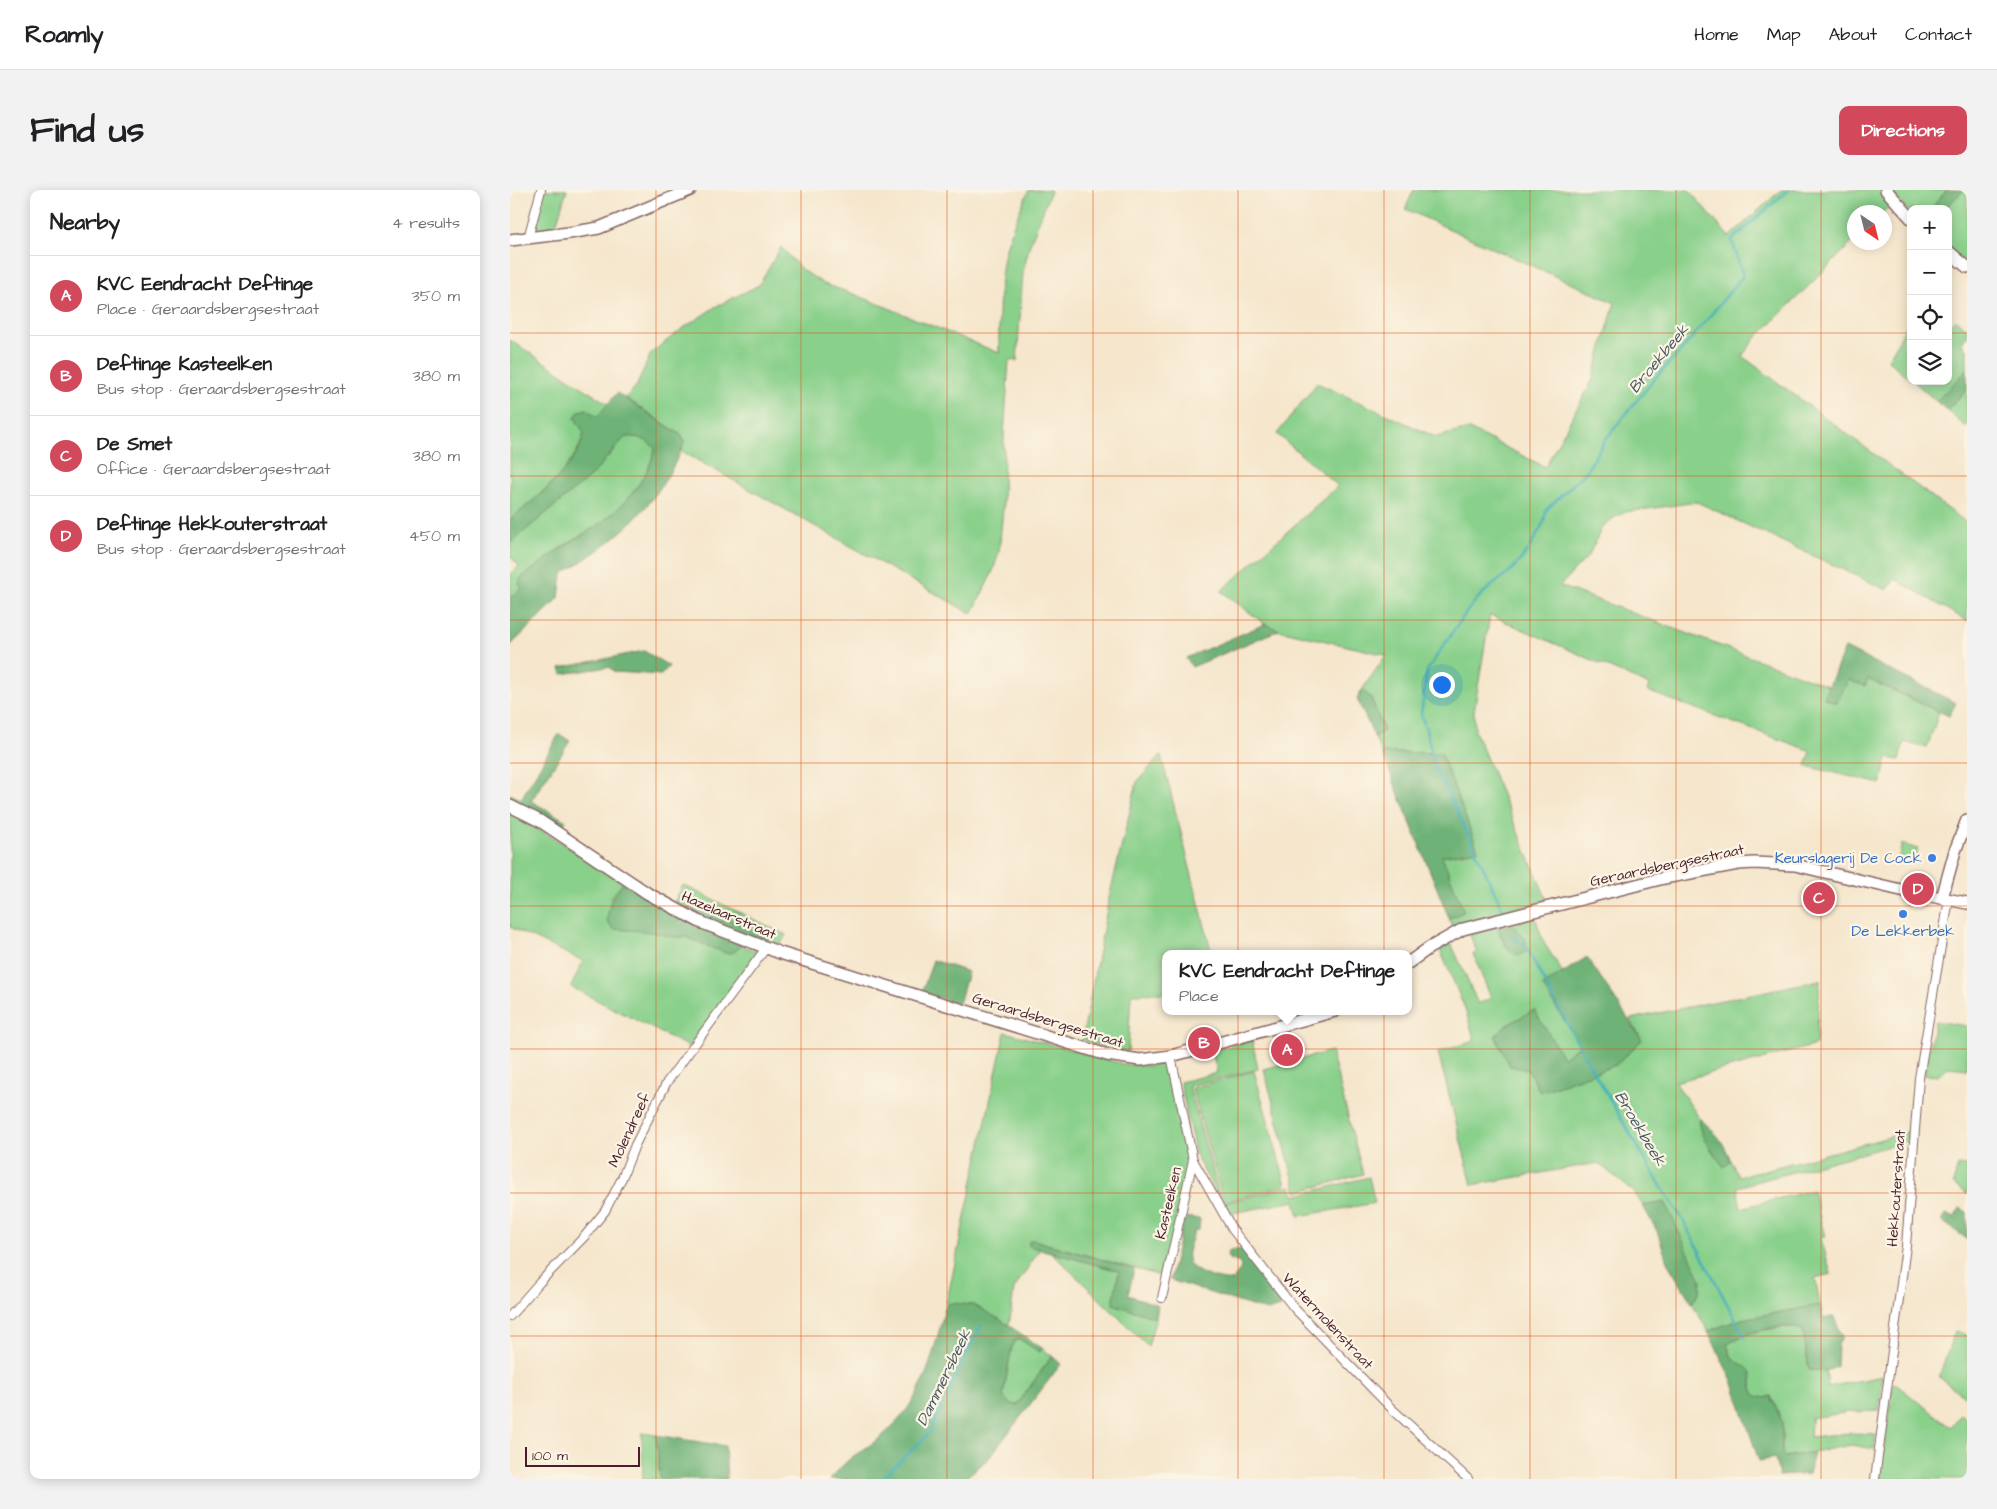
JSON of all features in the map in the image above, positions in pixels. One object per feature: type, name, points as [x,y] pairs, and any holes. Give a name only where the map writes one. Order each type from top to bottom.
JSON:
[{"type":"street","points":[[528,238],[541,190]]},
{"type":"street","points":[[510,240],[569,234],[599,228],[690,190]]},
{"type":"street","points":[[1886,190],[1907,214]]},
{"type":"street","points":[[1952,254],[1967,267]]},
{"type":"street","name":"Hazelaarstraat","points":[[510,806],[540,822],[647,893],[700,922],[766,948],[927,999]]},
{"type":"street","points":[[1946,899],[1955,852],[1967,820]]},
{"type":"street","name":"Geraardsbergsestraat","points":[[1412,960],[1429,948],[1464,929],[1664,878],[1738,864],[1769,863],[1795,865],[1967,903]]},
{"type":"street","name":"Hekkouterstraat","points":[[1875,1479],[1906,1246],[1918,1086],[1946,899]]},
{"type":"street","name":"Molendreef","points":[[510,1316],[584,1237],[605,1211],[622,1178],[635,1145],[667,1082],[766,948]]},
{"type":"street","name":"Geraardsbergsestraat","points":[[927,999],[1114,1057],[1140,1060],[1171,1056],[1320,1015]]},
{"type":"street","name":"Kasteelken","points":[[1162,1298],[1193,1160],[1171,1056]]},
{"type":"street","name":"Watermolenstraat","points":[[1193,1160],[1232,1229],[1294,1308],[1391,1408],[1468,1479]]},
{"type":"green space","points":[[544,190],[567,190],[554,231],[532,231]]},
{"type":"green space","points":[[1029,190],[1051,190],[1030,244],[1023,272],[1017,361],[1009,360],[1004,435],[1003,508],[999,552],[993,571],[972,614],[681,451],[684,443],[681,435],[626,398],[637,385],[651,353],[715,307],[759,285],[781,247],[801,269],[824,284],[854,294],[999,353],[1003,260],[1019,211]]},
{"type":"green space","points":[[1414,190],[1689,190],[1729,237],[1781,190],[1881,190],[1892,204],[1847,205],[1847,248],[1756,338],[1742,356],[1967,523],[1967,621],[1895,579],[1887,590],[1697,502],[1626,512],[1615,517],[1602,527],[1589,555],[1560,586],[1828,686],[1824,698],[1837,703],[1848,679],[1868,679],[1939,712],[1927,748],[1904,742],[1899,760],[1887,758],[1881,784],[1806,766],[1811,751],[1647,691],[1649,685],[1490,615],[1474,711],[1475,731],[1547,900],[1452,927],[1449,918],[1464,912],[1442,856],[1478,850],[1441,753],[1382,753],[1374,736],[1384,731],[1371,698],[1362,690],[1386,655],[1279,630],[1265,624],[1221,591],[1338,486],[1277,434],[1317,383],[1436,437],[1469,429],[1545,467],[1592,381],[1615,303],[1405,209]]},
{"type":"green space","points":[[1889,190],[1947,190],[1934,205],[1907,205],[1907,210]]},
{"type":"green space","points":[[1947,190],[1964,190],[1948,205],[1934,205]]},
{"type":"green space","points":[[1964,190],[1967,190],[1967,264],[1952,251],[1952,205],[1948,205]]},
{"type":"green space","points":[[1955,319],[1967,329],[1967,337],[1961,343],[1967,349],[1967,370],[1952,385],[1952,340],[1952,322]]},
{"type":"green space","points":[[1907,325],[1907,377],[1888,360]]},
{"type":"green space","points":[[510,340],[608,404],[597,418],[577,421],[584,433],[573,458],[554,481],[510,520]]},
{"type":"green space","points":[[1967,370],[1967,389],[1947,410],[1936,401]]},
{"type":"green space","points":[[1918,385],[1952,385],[1936,401]]},
{"type":"green space","points":[[1967,389],[1967,428],[1947,410]]},
{"type":"green space","points":[[617,393],[681,435],[684,443],[674,465],[649,503],[619,534],[562,574],[559,598],[510,646],[510,598],[522,588],[519,584],[521,578],[615,512],[640,482],[652,460],[655,448],[652,445],[642,439],[625,437],[592,475],[510,543],[510,520],[543,492],[574,458],[584,433],[575,418],[579,411],[587,409],[597,417]]},
{"type":"green space","points":[[636,436],[648,441],[655,448],[647,471],[632,493],[605,520],[562,547],[521,578],[522,588],[510,598],[510,575],[519,566],[510,556],[510,543],[592,475],[625,437]]},
{"type":"green space","points":[[1265,624],[1279,630],[1192,667],[1186,658]]},
{"type":"green space","points":[[1845,648],[1956,703],[1949,716],[1868,679],[1865,686],[1848,680],[1837,703],[1824,698]]},
{"type":"green space","points":[[644,651],[669,666],[661,675],[615,672],[609,667],[562,674],[560,668]]},
{"type":"green space","points":[[1362,690],[1371,698],[1384,731],[1374,736],[1357,699]]},
{"type":"green space","points":[[559,734],[570,741],[531,801],[566,821],[560,829],[510,801],[510,794],[521,799]]},
{"type":"green space","points":[[1382,753],[1441,753],[1478,850],[1442,856],[1464,912],[1449,918]]},
{"type":"green space","points":[[1161,755],[1211,950],[1162,950],[1162,993],[1131,994],[1128,1052],[1082,1040],[1109,898],[1137,782]]},
{"type":"green space","points":[[510,812],[623,883],[611,897],[635,930],[685,937],[734,952],[742,945],[758,953],[689,1047],[571,987],[583,961],[510,927]]},
{"type":"green space","points":[[1902,844],[1918,849],[1914,863],[1898,859]]},
{"type":"green space","points":[[623,883],[686,920],[742,945],[734,952],[728,954],[685,937],[673,937],[654,932],[613,929],[607,921],[609,909],[613,896]]},
{"type":"green space","points":[[683,885],[786,935],[782,942],[773,947],[678,895]]},
{"type":"green space","points":[[678,895],[769,938],[765,944],[719,925],[674,902]]},
{"type":"green space","points":[[1535,917],[1544,943],[1563,973],[1543,986],[1580,1046],[1564,1057],[1528,1070],[1540,1092],[1616,1065],[1642,1040],[1630,1019],[1820,980],[1816,1045],[1675,1082],[1700,1119],[1704,1137],[1712,1150],[1724,1166],[1731,1161],[1739,1177],[1908,1132],[1908,1141],[1737,1187],[1741,1208],[1813,1190],[1825,1237],[1821,1238],[1831,1274],[1815,1278],[1820,1305],[1742,1319],[1708,1331],[1692,1303],[1700,1291],[1665,1202],[1643,1206],[1634,1192],[1598,1163],[1472,1185],[1438,1052],[1475,1041],[1464,1006],[1440,950],[1451,943],[1478,1004],[1491,998],[1473,954],[1477,952],[1470,935],[1498,927],[1501,938],[1508,949],[1527,949],[1525,939],[1512,924]]},
{"type":"green space","points":[[1512,924],[1525,939],[1527,949],[1522,954],[1518,955],[1509,949],[1498,927]]},
{"type":"green space","points":[[1587,957],[1642,1040],[1616,1065],[1540,1092],[1528,1070],[1510,1066],[1495,1036],[1505,1026],[1534,1010],[1563,1057],[1580,1046],[1543,986]]},
{"type":"green space","points":[[933,960],[968,972],[959,1004],[922,992]]},
{"type":"green space","points":[[1935,1021],[1967,1026],[1967,1069],[1948,1067],[1938,1076],[1924,1075]]},
{"type":"green space","points":[[1005,1032],[1123,1064],[1150,1066],[1166,1062],[1171,1073],[1189,1160],[1164,1277],[1033,1240],[1029,1246],[1040,1249],[1014,1289],[1009,1326],[999,1319],[946,1305]]},
{"type":"green space","points":[[1252,1040],[1258,1069],[1189,1086],[1222,1203],[1196,1157],[1180,1082],[1217,1073],[1212,1051]]},
{"type":"green space","points":[[1331,1051],[1363,1174],[1297,1192],[1264,1069]]},
{"type":"green space","points":[[1254,1071],[1286,1185],[1224,1202],[1192,1088]]},
{"type":"green space","points":[[1700,1119],[1715,1133],[1725,1148],[1731,1161],[1724,1167],[1704,1137]]},
{"type":"green space","points":[[1958,1165],[1967,1166],[1967,1194],[1953,1184]]},
{"type":"green space","points":[[1369,1177],[1375,1203],[1299,1216],[1295,1201],[1228,1214],[1222,1204],[1291,1186],[1294,1196]]},
{"type":"green space","points":[[1665,1202],[1701,1280],[1700,1291],[1692,1303],[1668,1264],[1657,1231],[1643,1206]]},
{"type":"green space","points":[[1960,1208],[1967,1212],[1967,1239],[1942,1221],[1946,1214],[1954,1218]]},
{"type":"green space","points":[[1184,1217],[1200,1219],[1199,1230],[1194,1231],[1188,1252],[1188,1259],[1194,1269],[1214,1278],[1233,1281],[1241,1268],[1240,1263],[1229,1259],[1227,1255],[1230,1250],[1242,1248],[1285,1302],[1281,1307],[1267,1311],[1170,1280]]},
{"type":"green space","points":[[1033,1240],[1134,1269],[1128,1295],[1158,1305],[1156,1318],[1113,1304],[1119,1271],[1029,1246],[1029,1241]]},
{"type":"green space","points":[[1051,1252],[1119,1271],[1113,1304],[1156,1318],[1148,1346]]},
{"type":"green space","points":[[952,1303],[974,1305],[999,1319],[1042,1348],[1040,1352],[1021,1340],[1015,1340],[1011,1350],[1003,1396],[1009,1403],[1017,1405],[1052,1356],[1061,1364],[989,1458],[964,1479],[830,1479],[849,1459],[873,1443],[904,1414],[921,1385],[927,1370],[946,1305]]},
{"type":"green space","points":[[1820,1305],[1823,1318],[1834,1317],[1842,1337],[1838,1345],[1837,1367],[1826,1371],[1809,1370],[1803,1330],[1795,1328],[1785,1327],[1753,1332],[1727,1344],[1732,1358],[1750,1371],[1752,1388],[1756,1396],[1765,1398],[1771,1396],[1782,1422],[1782,1454],[1785,1457],[1814,1453],[1809,1474],[1779,1476],[1775,1458],[1759,1461],[1733,1383],[1708,1331],[1742,1319]]},
{"type":"green space","points":[[1782,1327],[1803,1330],[1809,1370],[1826,1371],[1828,1387],[1883,1376],[1879,1411],[1849,1412],[1811,1418],[1810,1437],[1850,1433],[1876,1434],[1874,1449],[1852,1445],[1785,1457],[1782,1454],[1782,1422],[1771,1396],[1765,1398],[1756,1397],[1753,1391],[1750,1371],[1732,1358],[1727,1344],[1748,1333]]},
{"type":"green space","points":[[1955,1331],[1967,1335],[1967,1398],[1939,1377]]},
{"type":"green space","points":[[1015,1340],[1021,1340],[1040,1352],[1042,1348],[1052,1356],[1017,1405],[1008,1403],[1003,1396],[1011,1350]]},
{"type":"green space","points":[[1894,1383],[1951,1427],[1961,1414],[1967,1419],[1967,1479],[1879,1479]]},
{"type":"green space","points":[[642,1433],[656,1435],[660,1479],[643,1479]]},
{"type":"green space","points":[[656,1435],[725,1446],[727,1479],[660,1479]]},
{"type":"waterway","name":"Broekbeek","points":[[1530,547],[1544,522],[1546,510],[1586,472],[1605,440],[1656,377],[1680,352],[1743,276],[1732,240],[1788,190]]},
{"type":"waterway","name":"Broekbeek","points":[[1441,649],[1478,598],[1511,570],[1528,550]]},
{"type":"waterway","name":"Broekbeek","points":[[1424,723],[1421,715],[1427,671],[1440,651]]},
{"type":"waterway","name":"Broekbeek","points":[[1425,726],[1436,770],[1504,912]]},
{"type":"waterway","name":"Broekbeek","points":[[1512,934],[1516,940],[1524,943],[1588,1062],[1662,1188],[1682,1218],[1745,1338]]},
{"type":"waterway","name":"Dammersbeek","points":[[882,1479],[930,1432],[981,1326]]},
{"type":"place","name":"Keurslagerij De Cock","points":[[1932,858]]},
{"type":"place","name":"Deftinge Hekkouterstraat","points":[[1918,889]]},
{"type":"place","name":"De Smet","points":[[1819,898]]},
{"type":"place","name":"De Lekkerbek","points":[[1903,914]]},
{"type":"place","name":"Deftinge Kasteelken","points":[[1204,1043]]},
{"type":"place","name":"KVC Eendracht Deftinge","points":[[1287,1050]]}]
